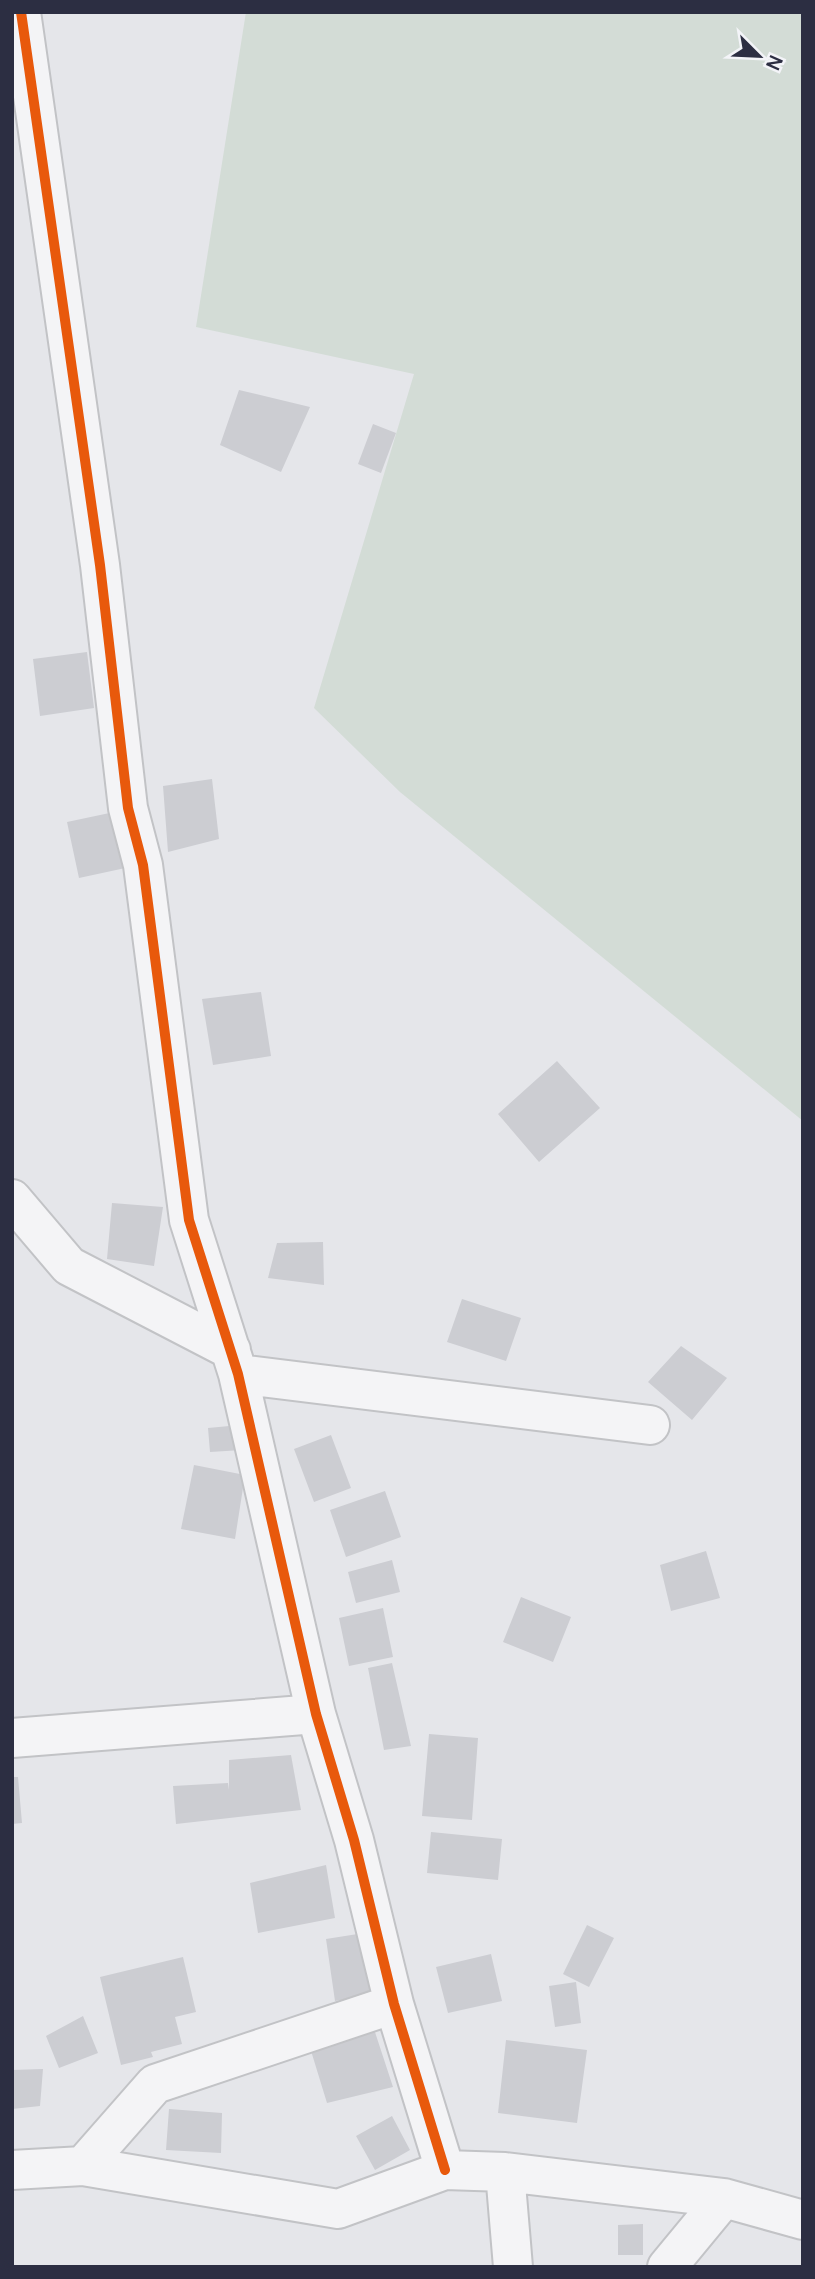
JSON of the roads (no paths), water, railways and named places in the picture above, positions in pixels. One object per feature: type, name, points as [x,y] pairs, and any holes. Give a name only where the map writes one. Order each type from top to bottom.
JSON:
[{"type":"street","points":[[20,32],[100,565],[128,808],[143,865],[189,1220],[235,1362],[316,1714],[355,1840],[394,2004],[445,2170]]},
{"type":"street","points":[[12,1199],[69,1266],[235,1362],[650,1425]]},
{"type":"street","points":[[12,1738],[316,1714]]},
{"type":"street","points":[[83,2166],[155,2084],[394,2004]]},
{"type":"street","points":[[12,2170],[83,2166],[338,2209],[445,2170],[505,2172],[724,2198],[803,2220]]},
{"type":"street","points":[[505,2172],[513,2267]]},
{"type":"street","points":[[667,2267],[724,2198]]}]
